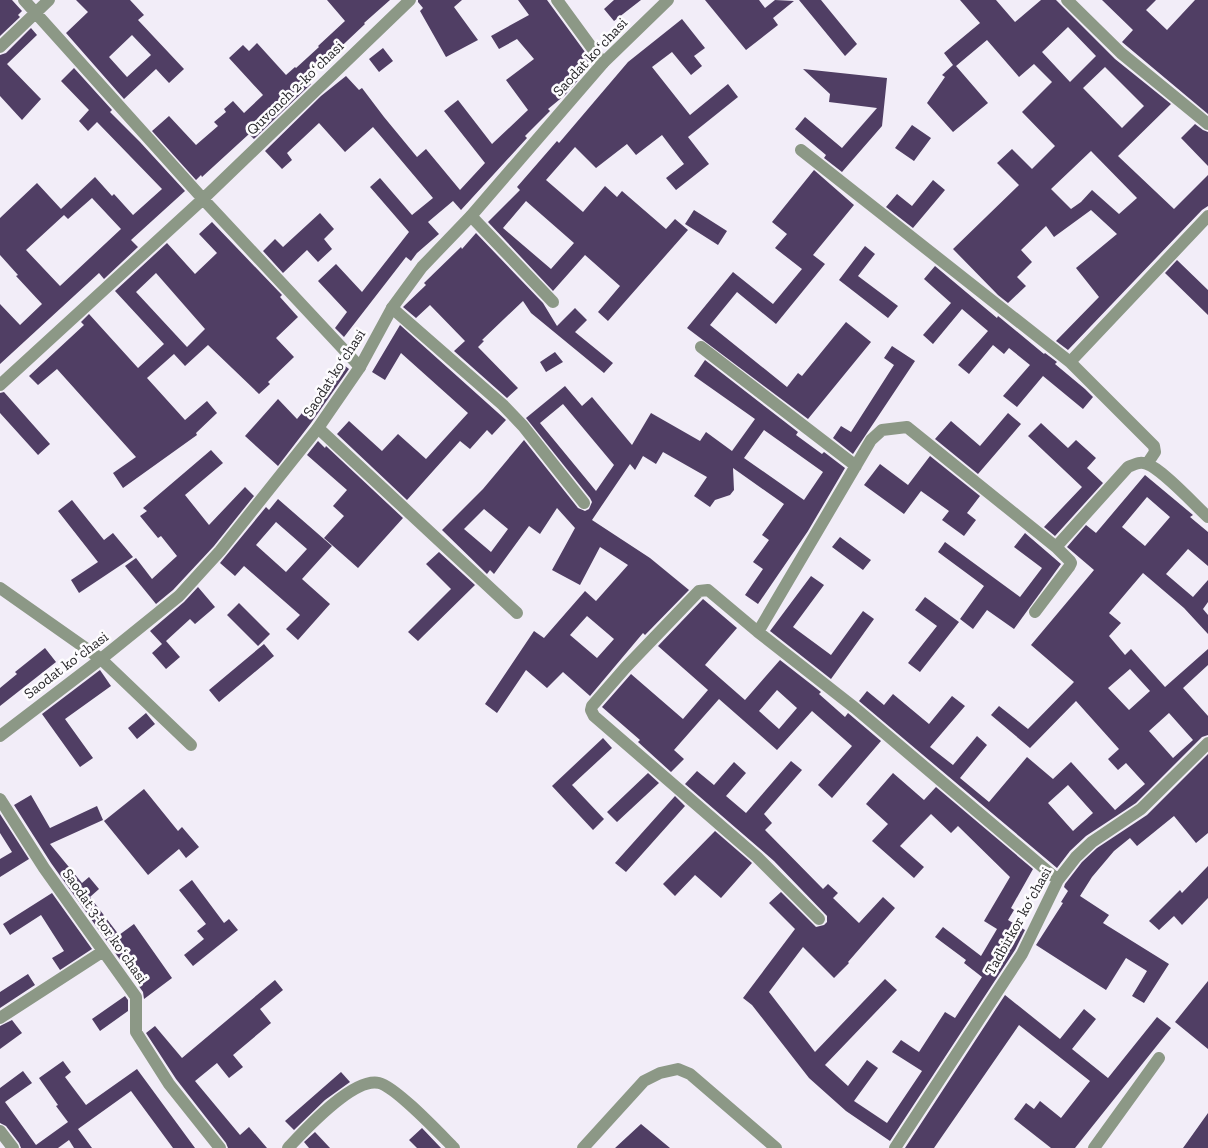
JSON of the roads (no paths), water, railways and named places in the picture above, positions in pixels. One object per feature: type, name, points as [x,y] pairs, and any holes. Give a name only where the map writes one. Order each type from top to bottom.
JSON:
[{"type":"street","points":[[24,0],[202,199],[360,367]]},
{"type":"street","points":[[0,47],[49,0]]},
{"type":"street","name":"Quvonch 2-koʻchasi","points":[[0,385],[202,199],[410,0]]},
{"type":"street","points":[[557,0],[603,63]]},
{"type":"street","name":"Saodat koʻchasi","points":[[0,736],[101,659],[179,596],[220,551],[318,428],[360,367],[392,308],[422,267],[471,216],[603,63],[668,0]]},
{"type":"street","points":[[1067,0],[1122,52],[1208,124]]},
{"type":"street","points":[[801,150],[1070,362],[1154,446],[1155,452],[1147,464]]},
{"type":"street","points":[[471,216],[553,302]]},
{"type":"street","points":[[1070,362],[1208,216]]},
{"type":"street","points":[[392,308],[503,405],[523,426],[584,503]]},
{"type":"street","points":[[701,347],[856,466]]},
{"type":"street","points":[[758,632],[871,440],[882,430],[907,427],[1056,547],[1071,563],[1035,612]]},
{"type":"street","points":[[318,428],[517,613]]},
{"type":"street","points":[[1056,547],[1128,467],[1138,462],[1147,464],[1157,470],[1208,517]]},
{"type":"street","points":[[0,588],[101,659],[191,745]]},
{"type":"street","points":[[819,919],[756,857],[594,716],[591,710],[592,706],[626,666],[699,590],[708,590],[855,708],[1058,880]]},
{"type":"street","name":"Tadbirkor koʻchasi","points":[[895,1148],[1022,954],[1058,880],[1086,847],[1141,809],[1208,743]]},
{"type":"street","name":"Saodat 3-tor koʻchasi","points":[[0,799],[44,868],[102,952],[136,997],[136,1032],[169,1084],[220,1148]]},
{"type":"street","points":[[0,1018],[102,952]]},
{"type":"street","points":[[1094,1148],[1159,1058]]},
{"type":"street","points":[[583,1148],[644,1081],[660,1073],[678,1069],[690,1074],[776,1148]]},
{"type":"street","points":[[288,1148],[338,1098],[361,1085],[379,1083],[399,1095],[454,1148]]},
{"type":"street","points":[[0,1131],[13,1148]]}]
